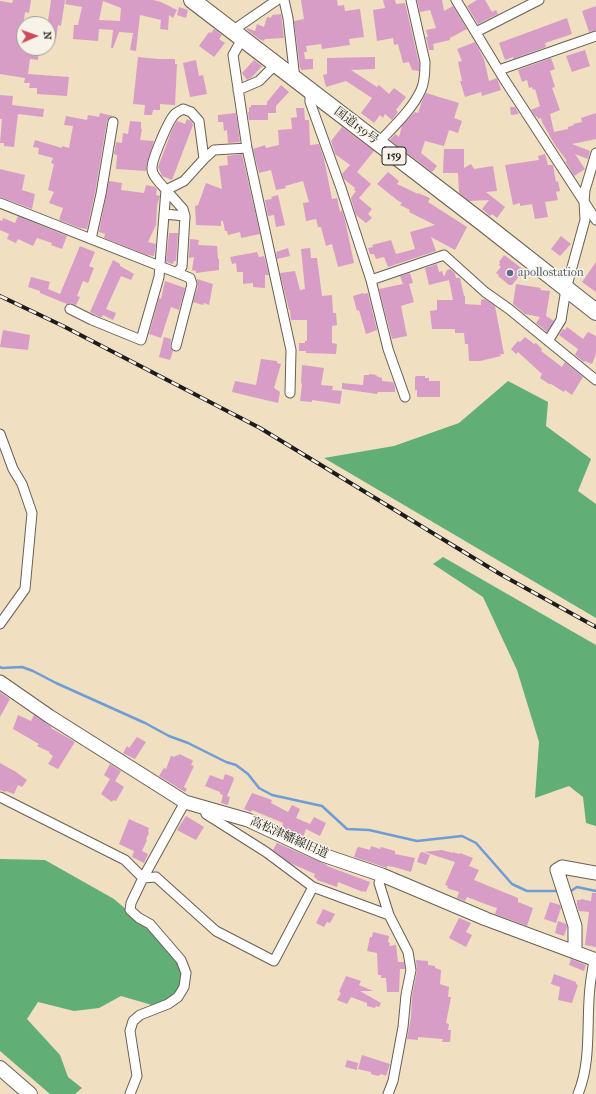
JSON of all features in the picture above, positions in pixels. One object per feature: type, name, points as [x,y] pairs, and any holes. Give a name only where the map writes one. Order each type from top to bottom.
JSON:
[{"type":"highway","name":"国道159号","points":[[192,0],[596,312]]},
{"type":"main road","points":[[0,1068],[30,1094]]},
{"type":"street","points":[[277,0],[237,35],[233,55],[247,148],[291,350],[290,393]]},
{"type":"street","points":[[284,0],[288,18],[295,79]]},
{"type":"street","points":[[378,143],[412,106],[422,89],[425,62],[411,0]]},
{"type":"street","points":[[456,0],[499,70],[596,220]]},
{"type":"street","points":[[476,32],[539,0]]},
{"type":"street","points":[[499,70],[596,36]]},
{"type":"street","points":[[238,90],[259,81],[276,64]]},
{"type":"street","points":[[310,91],[310,102],[341,188],[371,280],[388,349],[405,397]]},
{"type":"street","points":[[177,272],[182,267],[185,216],[183,209],[154,175],[152,170],[154,160],[167,126],[174,114],[183,109],[191,112],[199,121],[204,159]]},
{"type":"street","points":[[91,239],[114,122]]},
{"type":"street","points":[[166,190],[184,181],[214,150],[247,148]]},
{"type":"street","points":[[548,341],[561,320],[566,289],[585,220],[585,190],[596,153]]},
{"type":"street","points":[[70,309],[92,320],[141,340],[159,277],[166,190]]},
{"type":"street","points":[[0,203],[190,278],[192,284],[176,346]]},
{"type":"street","points":[[164,214],[185,216]]},
{"type":"street","points":[[371,280],[444,255],[485,292],[509,309],[596,380]]},
{"type":"street","points":[[0,434],[13,469],[22,484],[32,513],[25,589],[0,624]]},
{"type":"street","name":"高松津幡線旧道","points":[[0,682],[49,716],[185,802],[248,820],[323,855],[382,875],[486,919],[595,959]]},
{"type":"street","points":[[0,797],[124,860],[143,878],[156,877],[216,931],[274,961],[312,887]]},
{"type":"street","points":[[130,1094],[137,1076],[130,1031],[134,1021],[140,1015],[168,1004],[178,997],[184,987],[186,973],[181,960],[150,924],[139,918],[130,910],[131,903],[143,878],[185,802]]},
{"type":"street","points":[[204,807],[206,814],[266,852],[312,887],[389,915]]},
{"type":"street","points":[[575,952],[575,926],[558,870],[562,867],[596,873]]},
{"type":"street","points":[[382,875],[379,882],[389,915],[408,952],[411,970],[406,995],[403,1027],[393,1081],[388,1094]]},
{"type":"street","points":[[578,1094],[581,1087],[588,1047],[590,987],[595,959]]},
{"type":"green space","points":[[508,381],[548,402],[546,426],[591,459],[578,491],[596,504],[596,618],[324,458],[394,446],[459,423]]},
{"type":"green space","points":[[443,557],[596,645],[596,826],[586,823],[583,797],[569,786],[535,798],[539,742],[517,670],[483,597],[433,564]]},
{"type":"green space","points":[[0,859],[45,860],[114,899],[136,918],[154,930],[176,957],[182,975],[179,988],[168,999],[152,1005],[121,996],[99,1008],[74,1011],[38,1002],[27,1019],[60,1055],[68,1077],[82,1088],[75,1094],[50,1094],[0,1051]]},
{"type":"building","points":[[13,0],[31,0],[29,13],[25,12],[25,16],[16,16],[16,56],[38,56],[38,60],[30,59],[28,74],[69,77],[67,96],[37,94],[37,88],[29,88],[30,83],[24,83],[25,78],[0,74],[0,1],[12,3]]},
{"type":"building","points":[[51,0],[65,0],[61,26],[58,25],[56,39],[56,16],[49,16]]},
{"type":"building","points":[[66,0],[153,0],[161,2],[177,10],[173,18],[169,15],[168,30],[160,29],[161,20],[140,15],[136,51],[130,50],[133,33],[119,32],[113,48],[111,48],[113,30],[99,29],[98,41],[73,39],[74,25],[78,25],[82,7],[65,4]],"holes":[[[103,1],[121,8],[120,21],[99,20]]]},
{"type":"building","points":[[301,0],[337,0],[338,6],[344,5],[345,11],[360,9],[364,37],[349,39],[350,45],[322,49],[321,44],[306,46],[307,52],[304,52],[305,59],[313,59],[313,69],[301,70],[294,21],[304,19]]},
{"type":"building","points":[[383,0],[395,0],[396,4],[405,3],[419,63],[419,71],[412,70],[409,62],[403,63],[398,44],[394,45],[393,38],[377,41],[373,10],[385,8]]},
{"type":"building","points":[[417,0],[442,0],[444,11],[453,6],[467,29],[450,38],[450,40],[433,44],[434,50],[429,50],[426,30],[436,28],[430,10],[420,12]]},
{"type":"building","points":[[477,0],[485,0],[492,12],[496,10],[498,14],[478,24],[467,6]]},
{"type":"building","points":[[596,6],[596,30],[589,32],[582,11]]},
{"type":"building","points":[[179,7],[188,10],[186,18],[177,15]]},
{"type":"building","points":[[281,14],[284,38],[265,39],[264,41],[247,30],[247,28],[255,31],[257,24],[264,27],[267,17],[271,18],[272,15]]},
{"type":"building","points":[[567,18],[572,34],[545,43],[546,47],[513,59],[513,57],[505,60],[499,43]]},
{"type":"building","points":[[214,29],[222,35],[219,39],[225,43],[214,57],[199,46],[209,32],[211,33]]},
{"type":"building","points":[[475,42],[484,59],[489,81],[497,78],[501,90],[482,96],[481,92],[465,97],[460,81],[462,81],[458,62],[462,61],[457,49]]},
{"type":"building","points":[[585,50],[590,66],[572,72],[566,56]]},
{"type":"building","points":[[138,57],[175,59],[175,64],[177,64],[175,105],[160,104],[160,110],[153,110],[152,115],[144,115],[145,105],[133,104]]},
{"type":"building","points":[[375,57],[375,69],[351,70],[377,87],[379,85],[389,94],[394,88],[406,97],[396,110],[398,112],[392,120],[385,114],[383,118],[380,115],[374,123],[361,113],[372,98],[346,81],[326,87],[323,75],[327,74],[327,58]]},
{"type":"building","points":[[551,58],[555,69],[550,71],[555,87],[552,88],[560,110],[550,114],[554,132],[568,129],[568,127],[574,125],[573,124],[582,122],[581,118],[596,113],[596,139],[572,144],[590,151],[588,159],[575,154],[585,169],[574,176],[565,161],[567,161],[555,145],[541,118],[538,119],[531,110],[540,106],[535,89],[533,90],[532,87],[529,88],[527,80],[522,82],[518,70]]},
{"type":"building","points":[[196,60],[199,76],[203,75],[207,94],[190,97],[183,63]]},
{"type":"building","points":[[254,60],[262,66],[252,77],[247,80],[242,73]]},
{"type":"building","points":[[281,85],[289,92],[276,106],[276,113],[268,113],[268,120],[249,120],[249,107],[251,107],[251,105],[267,105],[267,102]]},
{"type":"building","points":[[426,93],[459,103],[454,118],[462,121],[458,133],[449,130],[444,146],[425,141],[421,153],[437,166],[432,172],[390,140],[395,134],[399,137],[402,126],[415,112],[418,113]]},
{"type":"building","points":[[0,95],[13,96],[12,105],[44,109],[43,117],[18,114],[14,147],[4,146],[4,143],[0,143],[2,119],[0,119]]},
{"type":"building","points":[[510,107],[515,107],[519,114],[511,115]]},
{"type":"building","points":[[296,108],[304,108],[305,120],[309,120],[310,145],[319,144],[324,159],[332,199],[337,198],[340,212],[342,210],[345,220],[354,263],[338,267],[332,244],[326,246],[321,227],[318,227],[316,219],[306,221],[303,203],[309,202],[303,181],[285,186],[286,188],[276,190],[271,170],[259,173],[253,149],[265,145],[266,148],[279,145],[278,130],[292,129],[291,118],[297,117]]},
{"type":"building","points":[[100,113],[113,116],[107,121],[95,193],[87,229],[80,228],[59,220],[63,208],[49,203],[54,192],[48,190],[54,164],[51,163],[53,158],[38,154],[39,148],[33,147],[35,140],[62,148],[62,146],[69,148],[73,126],[64,125],[66,116],[87,120],[88,115],[99,117]]},
{"type":"building","points":[[236,113],[240,142],[228,143],[227,130],[224,131],[223,122],[218,122],[218,115]]},
{"type":"building","points":[[187,119],[191,121],[193,125],[172,180],[162,176],[158,167],[177,121],[185,124]]},
{"type":"building","points":[[130,121],[141,122],[142,129],[140,140],[154,141],[146,171],[116,169],[117,155],[114,154],[116,142],[122,143],[123,133],[128,134]]},
{"type":"building","points":[[342,127],[374,151],[357,172],[371,184],[359,198],[372,209],[368,214],[372,218],[366,223],[356,215],[351,198],[356,191],[354,190],[355,188],[344,179],[342,174],[350,165],[335,154],[331,141]]},
{"type":"building","points":[[444,149],[464,149],[464,168],[471,164],[474,169],[493,166],[497,191],[486,192],[505,207],[497,218],[492,214],[490,216],[482,209],[489,200],[469,201],[459,193],[458,173],[443,173]]},
{"type":"building","points":[[242,154],[260,234],[241,238],[240,232],[228,235],[227,231],[225,231],[223,221],[221,221],[221,226],[196,225],[195,206],[198,205],[206,183],[222,189],[219,166],[228,165],[227,156]]},
{"type":"building","points":[[545,154],[548,165],[553,165],[556,182],[558,181],[560,191],[556,192],[558,200],[545,202],[548,217],[535,219],[532,204],[520,206],[520,203],[513,205],[505,165],[539,160],[538,156]]},
{"type":"building","points":[[0,169],[25,175],[22,190],[35,194],[32,209],[0,197]]},
{"type":"building","points":[[388,172],[399,181],[397,184],[430,198],[428,202],[467,227],[455,250],[431,237],[436,251],[388,267],[384,257],[376,259],[374,254],[370,254],[368,248],[373,247],[372,245],[391,240],[396,254],[415,249],[410,232],[435,225],[409,212],[410,210],[400,205],[402,203],[377,184]]},
{"type":"building","points":[[109,181],[122,183],[121,190],[144,193],[146,185],[157,189],[156,195],[160,196],[157,205],[156,225],[148,242],[156,244],[154,256],[147,255],[104,238],[105,234],[99,232]]},
{"type":"building","points":[[278,195],[285,225],[276,227],[274,215],[268,216],[265,200],[272,199],[271,197]]},
{"type":"building","points":[[18,216],[67,236],[62,249],[51,245],[52,243],[37,238],[33,246],[18,239],[16,243],[7,239],[9,234],[0,230],[0,220],[2,221],[3,218],[15,223]]},
{"type":"building","points":[[169,233],[178,233],[176,261],[174,261],[173,264],[166,262]]},
{"type":"building","points":[[561,236],[571,244],[560,256],[551,249]]},
{"type":"building","points":[[190,239],[199,240],[198,245],[217,246],[219,270],[196,273],[196,271],[192,270],[194,257],[189,258]]},
{"type":"building","points":[[80,246],[95,252],[89,266],[94,268],[88,283],[83,281],[77,296],[80,297],[76,305],[70,303],[67,304],[28,287],[31,277],[50,282],[48,289],[60,294]]},
{"type":"building","points":[[288,248],[290,256],[277,259],[276,252]]},
{"type":"building","points":[[310,248],[311,258],[317,258],[322,296],[332,295],[333,313],[336,313],[337,325],[332,326],[332,343],[337,344],[336,354],[306,353],[306,351],[299,351],[299,343],[305,343],[305,341],[307,341],[307,320],[291,320],[290,310],[280,273],[295,271],[300,290],[305,289],[301,249]]},
{"type":"building","points":[[257,252],[259,257],[264,256],[269,275],[265,275],[265,288],[253,287],[253,283],[243,284],[243,272],[237,272],[236,263],[232,264],[230,257]]},
{"type":"building","points":[[504,255],[524,270],[512,285],[509,285],[496,273],[501,267],[499,262]]},
{"type":"building","points":[[113,260],[134,274],[131,280],[121,276],[106,309],[116,313],[113,320],[103,315],[100,317],[90,312]]},
{"type":"building","points":[[596,262],[596,292],[582,282]]},
{"type":"building","points":[[437,264],[439,272],[442,271],[444,277],[447,270],[450,269],[455,273],[456,278],[460,278],[465,296],[465,304],[481,305],[481,300],[485,299],[495,306],[504,354],[480,361],[469,361],[468,344],[465,344],[464,333],[455,333],[455,329],[432,329],[430,311],[437,310],[437,300],[453,300],[449,280],[429,285],[425,268]]},
{"type":"building","points":[[410,273],[413,283],[409,284],[414,302],[401,306],[407,336],[392,339],[379,289],[403,284],[400,276]]},
{"type":"building","points":[[197,279],[213,284],[209,305],[193,302],[198,286]]},
{"type":"building","points":[[165,281],[185,288],[179,310],[171,307],[161,338],[149,334],[159,298],[161,299]]},
{"type":"building","points":[[516,284],[550,291],[546,316],[554,321],[547,332],[536,323],[540,317],[525,314],[513,304]]},
{"type":"building","points":[[368,293],[377,330],[366,334],[353,296]]},
{"type":"building","points":[[567,327],[583,339],[588,332],[596,336],[596,354],[592,364],[585,361],[584,362],[575,355],[578,349],[559,335],[563,329],[565,330]]},
{"type":"building","points":[[3,330],[30,335],[28,350],[0,347]]},
{"type":"building","points":[[164,337],[171,339],[170,347],[173,351],[170,360],[159,357]]},
{"type":"building","points":[[525,337],[534,344],[536,343],[542,349],[541,351],[562,367],[565,362],[583,377],[572,395],[540,378],[542,374],[518,352],[516,354],[511,349],[518,341],[520,342]]},
{"type":"building","points":[[261,359],[277,361],[277,363],[281,364],[274,388],[280,392],[278,403],[232,392],[235,381],[256,385]]},
{"type":"building","points":[[302,365],[324,368],[321,385],[333,386],[332,390],[342,391],[340,404],[312,400],[312,402],[300,401]]},
{"type":"building","points":[[364,375],[377,375],[376,376],[382,378],[382,381],[393,382],[395,392],[378,392],[377,394],[342,389],[342,383],[363,385]]},
{"type":"building","points":[[425,376],[425,378],[429,378],[429,381],[440,381],[440,397],[417,397],[417,390],[415,390],[415,377]]},
{"type":"building","points":[[0,692],[10,699],[0,717]]},
{"type":"building","points":[[18,715],[31,721],[34,715],[52,727],[51,728],[75,742],[58,769],[48,764],[53,756],[49,753],[50,752],[37,746],[39,744],[13,729]]},
{"type":"building","points":[[137,737],[146,742],[135,759],[123,753],[127,746],[129,748]]},
{"type":"building","points":[[179,754],[192,760],[191,765],[194,766],[184,787],[187,789],[185,792],[159,776],[164,768],[166,769],[171,756],[175,757]]},
{"type":"building","points":[[0,763],[27,780],[22,787],[18,785],[14,794],[0,790]]},
{"type":"building","points":[[110,764],[121,771],[115,781],[124,787],[116,801],[113,800],[112,802],[101,794],[110,779],[104,775]]},
{"type":"building","points":[[225,774],[233,777],[234,779],[227,796],[230,797],[228,805],[221,803],[223,795],[220,794],[220,792],[205,786],[210,775],[223,780]]},
{"type":"building","points":[[252,793],[272,800],[271,803],[288,812],[292,805],[300,809],[296,818],[310,824],[314,817],[326,823],[320,836],[306,829],[303,837],[282,827],[283,823],[281,822],[252,810],[251,812],[244,809]]},
{"type":"building","points":[[186,816],[204,827],[196,840],[177,830]]},
{"type":"building","points":[[129,819],[149,828],[147,840],[142,851],[148,854],[144,863],[132,857],[134,851],[119,844]]},
{"type":"building","points":[[277,843],[327,866],[370,882],[366,892],[338,882],[337,887],[317,880],[314,877],[315,874],[290,863],[273,850]]},
{"type":"building","points":[[371,846],[380,849],[381,847],[395,851],[395,854],[415,858],[411,872],[394,867],[387,866],[387,868],[354,857],[357,848],[359,847],[370,850]]},
{"type":"building","points":[[442,850],[460,853],[473,858],[469,866],[479,870],[474,880],[518,898],[518,902],[533,908],[527,926],[495,914],[497,908],[467,897],[465,901],[457,898],[459,892],[447,888],[448,886],[445,885],[455,862],[424,852]]},
{"type":"building","points":[[422,852],[430,855],[426,865],[417,862],[420,853]]},
{"type":"building","points":[[592,893],[596,893],[596,947],[585,945],[589,912],[579,911],[577,905],[577,900],[581,899],[591,901]]},
{"type":"building","points":[[550,902],[560,905],[561,908],[556,923],[544,919]]},
{"type":"building","points":[[323,909],[335,914],[330,923],[327,922],[324,927],[316,923]]},
{"type":"building","points":[[459,918],[471,923],[466,932],[472,935],[466,947],[449,938]]},
{"type":"building","points":[[558,921],[566,924],[567,927],[564,936],[555,933]]},
{"type":"building","points":[[373,932],[389,936],[389,946],[396,945],[398,962],[404,962],[405,969],[400,969],[399,992],[387,992],[386,978],[381,978],[381,975],[378,975],[377,953],[367,951],[370,937],[372,937]]},
{"type":"building","points":[[571,959],[586,965],[584,971],[569,965]]},
{"type":"building","points":[[416,960],[428,961],[428,965],[435,966],[435,968],[441,970],[440,984],[449,987],[448,997],[451,997],[446,1023],[449,1024],[448,1030],[451,1030],[450,1042],[442,1042],[443,1039],[418,1037],[418,1040],[407,1039],[411,1017],[412,996],[417,971]]},
{"type":"building","points":[[554,974],[576,982],[578,985],[572,1003],[558,1000],[560,987],[551,984]]},
{"type":"building","points":[[346,976],[361,981],[359,985],[373,991],[360,991],[381,1003],[379,1007],[376,1006],[375,1008],[367,1006],[367,1003],[351,997],[347,1004],[337,1000],[341,993],[339,992]]},
{"type":"building","points":[[362,1055],[390,1064],[386,1076],[381,1074],[378,1076],[371,1074],[371,1072],[358,1069]]},
{"type":"building","points":[[347,1060],[358,1063],[357,1070],[345,1067]]},
{"type":"waterway","points":[[0,667],[22,667],[33,671],[145,723],[169,736],[188,743],[226,762],[236,765],[248,774],[259,788],[272,795],[322,806],[347,829],[369,830],[417,841],[462,836],[476,843],[512,884],[527,891],[559,891]]},
{"type":"waterway","points":[[568,891],[571,891],[577,887],[596,891]]},
{"type":"railway","points":[[0,296],[63,326],[260,428],[500,574],[596,627]]},
{"type":"place","name":"apollostation","points":[[510,273]]}]
